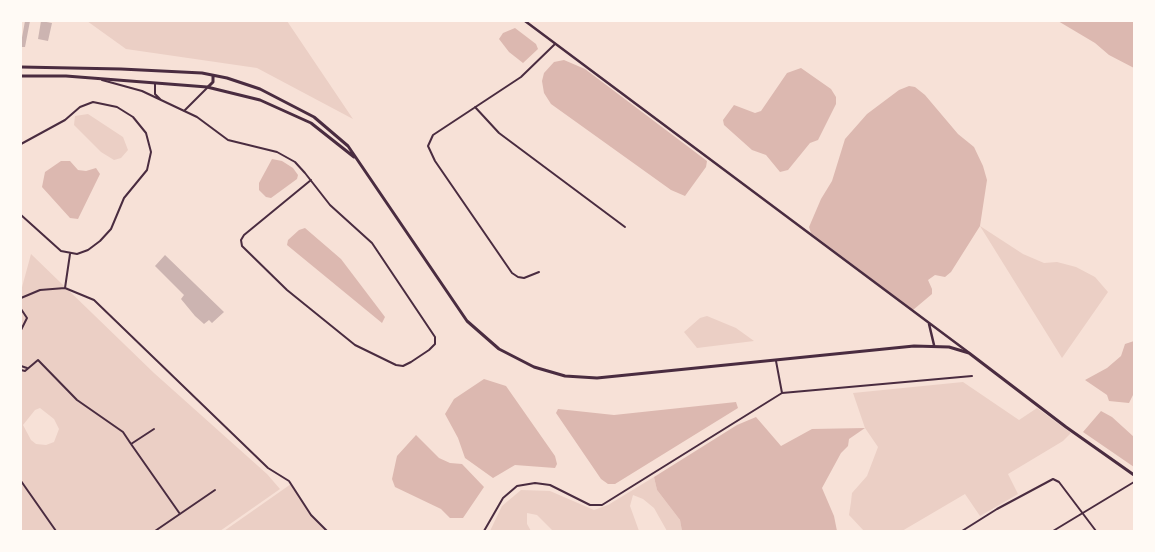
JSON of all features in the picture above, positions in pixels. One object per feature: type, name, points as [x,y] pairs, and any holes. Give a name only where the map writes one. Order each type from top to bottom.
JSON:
[{"type":"main road","points":[[524,21],[1066,427],[1134,475]]},
{"type":"main road","points":[[21,67],[121,69],[213,76],[260,89],[314,117],[348,146],[467,321],[486,339],[514,358],[534,367],[565,376],[597,378],[934,345],[969,353]]},
{"type":"main road","points":[[21,76],[95,78],[207,87],[260,100],[311,124],[355,158]]},
{"type":"main road","points":[[207,87],[213,82],[213,76]]},
{"type":"main road","points":[[929,323],[932,329],[934,345]]},
{"type":"street","points":[[539,272],[524,278],[512,273],[429,149],[429,142],[433,135],[521,77],[555,44]]},
{"type":"street","points":[[95,78],[142,92],[184,111],[228,140],[286,156],[295,162],[310,180],[330,205],[372,243],[436,337],[435,344],[411,362],[403,366],[396,365],[355,345],[287,290],[242,246],[241,240],[244,235],[310,180]]},
{"type":"street","points":[[155,82],[155,94],[162,101]]},
{"type":"street","points":[[184,111],[207,87]]},
{"type":"street","points":[[21,144],[65,120],[80,106],[93,102],[124,110],[138,121],[146,134],[151,152],[150,163],[144,175],[124,198],[111,229],[100,242],[88,250],[70,254],[56,248],[21,215]]},
{"type":"street","points":[[476,107],[499,133],[625,228]]},
{"type":"street","points":[[65,288],[70,254]]},
{"type":"street","points":[[21,298],[40,290],[65,288],[88,296],[102,306],[268,468],[289,481],[311,516],[327,531]]},
{"type":"street","points":[[21,308],[27,318],[21,330]]},
{"type":"street","points":[[21,370],[28,368],[38,360],[77,400],[123,432],[180,514]]},
{"type":"street","points":[[775,360],[782,393]]},
{"type":"street","points":[[21,366],[28,368]]},
{"type":"street","points":[[484,531],[503,498],[517,486],[528,484],[550,485],[590,505],[602,505],[782,393],[972,376]]},
{"type":"street","points":[[131,444],[154,429]]},
{"type":"street","points":[[962,531],[1053,479],[1060,483],[1096,531]]},
{"type":"street","points":[[21,480],[56,531]]},
{"type":"street","points":[[1053,531],[1134,482]]},
{"type":"street","points":[[155,531],[215,490]]},
{"type":"shaded area","points":[[87,21],[287,21],[353,119],[257,68],[126,49]]},
{"type":"shaded area","points":[[1058,21],[1134,21],[1134,68],[1109,55],[1095,43]]},
{"type":"shaded area","points":[[515,28],[536,44],[538,49],[523,63],[509,52],[499,39],[503,33]]},
{"type":"shaded area","points":[[564,60],[585,69],[707,161],[706,167],[685,196],[671,190],[551,104],[544,93],[542,81],[544,73],[554,62]]},
{"type":"shaded area","points":[[801,68],[831,89],[836,97],[836,104],[818,140],[810,143],[788,170],[780,172],[766,155],[752,150],[724,125],[723,120],[734,105],[755,113],[761,111],[787,73]]},
{"type":"shaded area","points":[[909,86],[915,87],[925,95],[958,134],[974,147],[987,180],[980,226],[951,272],[945,277],[935,275],[928,280],[932,294],[913,310],[811,233],[809,227],[821,199],[832,181],[845,139],[867,114],[899,90]]},
{"type":"shaded area","points":[[88,114],[123,137],[128,150],[121,158],[114,160],[101,152],[74,125],[75,116]]},
{"type":"shaded area","points":[[272,159],[282,161],[293,168],[298,175],[297,179],[271,198],[266,197],[259,190],[259,183]]},
{"type":"shaded area","points":[[61,161],[70,161],[78,170],[86,171],[96,168],[100,174],[78,219],[70,218],[42,187],[45,172]]},
{"type":"shaded area","points":[[980,226],[1023,254],[1044,263],[1057,262],[1076,267],[1095,277],[1108,292],[1062,358]]},
{"type":"shaded area","points":[[305,228],[341,259],[385,317],[382,323],[287,245],[288,240],[299,230]]},
{"type":"shaded area","points":[[31,254],[154,373],[267,474],[280,489],[220,531],[21,531],[21,291]],"holes":[[[40,408],[54,419],[59,429],[54,442],[46,445],[36,444],[31,440],[23,425],[35,410]]]},
{"type":"shaded area","points":[[707,316],[736,328],[754,341],[697,348],[684,332],[700,318]]},
{"type":"shaded area","points":[[1134,341],[1134,393],[1129,403],[1109,401],[1107,395],[1085,380],[1107,368],[1121,356],[1125,344]]},
{"type":"shaded area","points":[[484,379],[506,386],[555,456],[557,464],[555,468],[515,465],[493,478],[465,458],[458,438],[445,414],[454,399]]},
{"type":"shaded area","points":[[963,382],[1019,420],[1037,408],[1071,433],[1063,441],[1008,474],[1018,494],[980,516],[965,494],[902,531],[864,531],[849,515],[852,493],[867,476],[878,447],[865,428],[853,393]]},
{"type":"shaded area","points":[[736,402],[738,408],[615,484],[608,484],[601,479],[556,413],[558,409],[614,415]]},
{"type":"shaded area","points":[[1101,411],[1112,417],[1134,437],[1134,467],[1083,432]]},
{"type":"shaded area","points":[[756,417],[781,446],[812,429],[865,428],[849,439],[848,446],[841,453],[822,488],[834,516],[837,531],[682,531],[680,520],[657,490],[654,477],[737,425]]},
{"type":"shaded area","points":[[416,435],[439,458],[450,463],[462,464],[484,487],[463,518],[450,518],[441,509],[395,487],[392,479],[397,456]]},
{"type":"shaded area","points":[[654,477],[657,490],[680,520],[682,531],[667,531],[654,508],[643,499],[633,495],[630,506],[639,531],[553,531],[537,515],[527,513],[527,524],[531,531],[490,531],[502,506],[521,490],[550,491],[594,510],[608,505]]},
{"type":"shaded area","points":[[291,484],[311,515],[327,531],[224,531]]},
{"type":"building","points":[[25,21],[30,21],[25,47],[21,47],[21,43]]},
{"type":"building","points":[[41,21],[52,23],[48,41],[38,39]]},
{"type":"building","points":[[165,255],[224,312],[212,323],[209,320],[204,324],[195,316],[181,299],[184,295],[155,266]]}]
